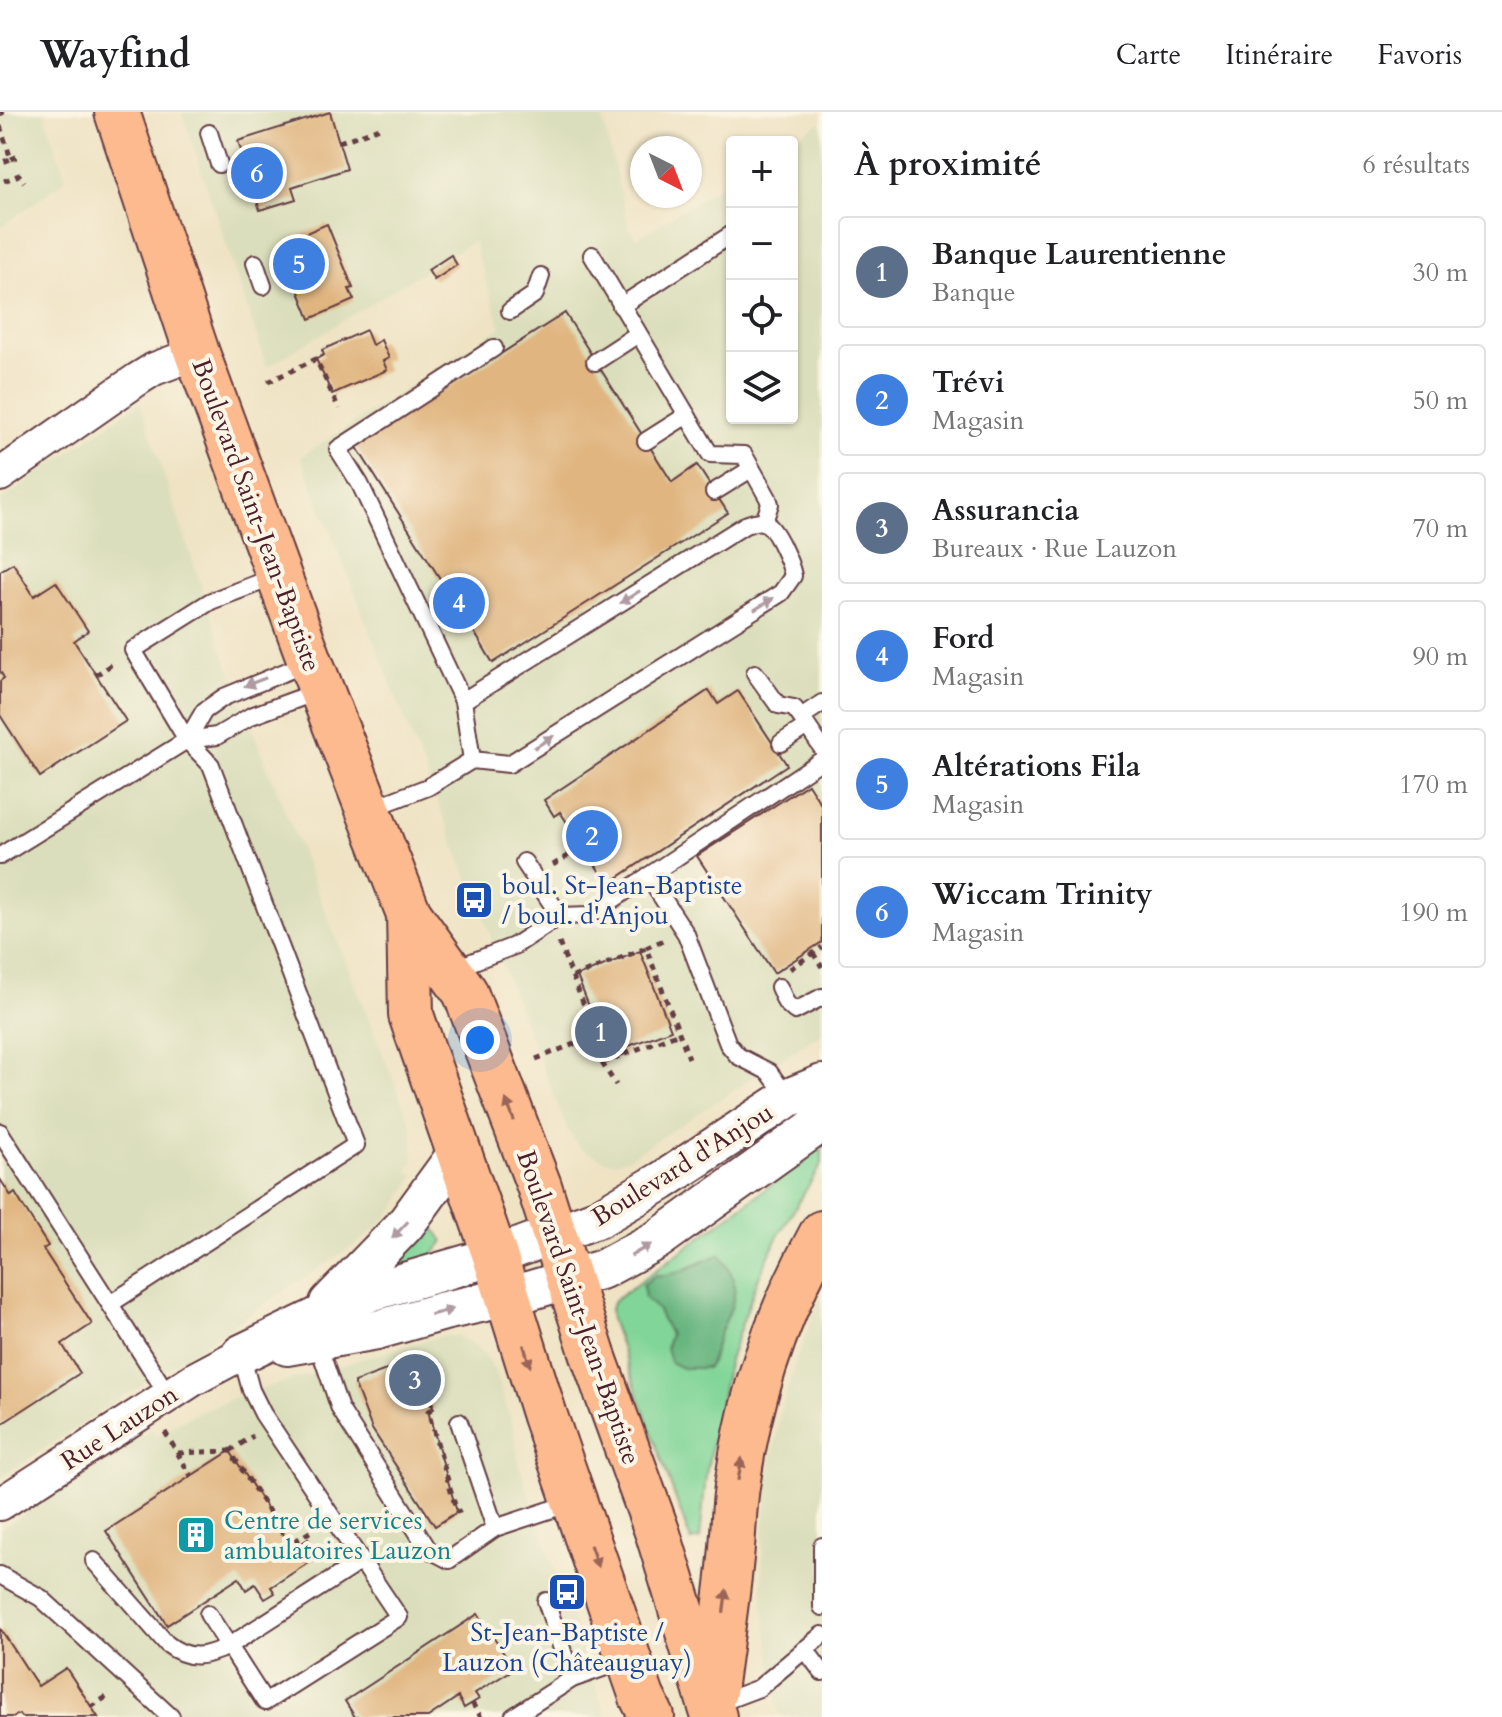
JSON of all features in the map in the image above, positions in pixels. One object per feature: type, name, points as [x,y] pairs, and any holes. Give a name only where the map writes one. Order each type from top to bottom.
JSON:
[{"type":"highway","name":"Boulevard Saint-Jean-Baptiste","points":[[117,112],[197,353],[431,978],[411,1015],[495,1256],[545,1416],[652,1717]]},
{"type":"highway","name":"Boulevard Saint-Jean-Baptiste","points":[[431,978],[465,992],[539,1186],[593,1355],[658,1534],[713,1712]]},
{"type":"highway","points":[[713,1712],[745,1438],[765,1362],[795,1284],[820,1242]]},
{"type":"street","points":[[0,475],[154,369],[197,353]]},
{"type":"street","name":"Boulevard d'Anjou","points":[[495,1256],[613,1211],[807,1110]]},
{"type":"street","name":"Boulevard d'Anjou","points":[[508,1297],[603,1269],[657,1240],[807,1110]]},
{"type":"street","points":[[316,1330],[405,1225],[459,1151]]},
{"type":"street","name":"Rue Lauzon","points":[[0,1504],[168,1395],[241,1354],[316,1330],[370,1292],[495,1256]]},
{"type":"street","name":"Rue Lauzon","points":[[316,1330],[377,1330],[508,1297]]},
{"type":"lane","points":[[209,133],[219,164]]},
{"type":"lane","points":[[621,306],[726,238]]},
{"type":"lane","points":[[592,255],[710,454],[744,455],[770,504],[764,522]]},
{"type":"lane","points":[[255,263],[263,286]]},
{"type":"lane","points":[[510,311],[535,294],[541,276]]},
{"type":"lane","points":[[595,362],[638,334]]},
{"type":"lane","points":[[472,760],[463,701],[360,484],[338,449],[494,348]]},
{"type":"lane","points":[[646,441],[687,415]]},
{"type":"lane","points":[[714,492],[751,469]]},
{"type":"lane","points":[[368,809],[428,787],[472,760],[509,764],[781,593],[793,576],[791,564],[770,527],[756,521],[745,525],[463,701]]},
{"type":"lane","points":[[110,1304],[356,1145],[211,765],[187,740],[133,650],[211,601],[278,575]]},
{"type":"lane","points":[[755,673],[778,705],[794,708],[822,747]]},
{"type":"lane","points":[[187,740],[204,711],[240,688],[316,676]]},
{"type":"lane","points":[[0,856],[187,740],[217,736],[316,676]]},
{"type":"lane","points":[[781,743],[822,703]]},
{"type":"lane","points":[[431,978],[514,946],[560,916],[590,915],[822,760]]},
{"type":"lane","points":[[524,862],[560,916]]},
{"type":"lane","points":[[648,876],[686,934],[728,1044],[738,1056],[769,1072],[807,1110]]},
{"type":"lane","points":[[780,981],[786,1003],[795,1011],[822,997]]},
{"type":"lane","points":[[0,1132],[168,1395]]},
{"type":"lane","points":[[316,1330],[340,1409],[428,1549],[449,1560],[495,1528],[575,1502]]},
{"type":"lane","points":[[208,1614],[265,1702],[399,1617],[263,1414],[251,1390],[241,1354]]},
{"type":"lane","points":[[459,1422],[495,1528]]},
{"type":"lane","points":[[822,1546],[822,1607]]},
{"type":"lane","points":[[94,1561],[167,1644],[188,1657],[208,1656],[229,1646],[361,1561]]},
{"type":"lane","points":[[0,1574],[41,1598],[171,1717]]},
{"type":"lane","points":[[546,1601],[572,1679]]},
{"type":"lane","points":[[713,1712],[759,1688],[822,1635]]},
{"type":"lane","points":[[805,1649],[822,1672]]},
{"type":"lane","points":[[513,1717],[572,1679],[630,1659]]},
{"type":"path","points":[[0,126],[11,159]]},
{"type":"path","points":[[339,142],[383,127]]},
{"type":"path","points":[[0,163],[22,155]]},
{"type":"path","points":[[4,181],[19,175],[24,182]]},
{"type":"path","points":[[268,382],[316,359],[339,409]]},
{"type":"path","points":[[535,878],[583,846]]},
{"type":"path","points":[[573,977],[669,938]]},
{"type":"path","points":[[559,944],[592,1025],[588,1027],[602,1063],[616,1085]]},
{"type":"path","points":[[780,981],[822,947]]},
{"type":"path","points":[[646,948],[689,1058]]},
{"type":"path","points":[[813,953],[822,967]]},
{"type":"path","points":[[602,1063],[679,1033]]},
{"type":"path","points":[[536,1059],[592,1037]]},
{"type":"path","points":[[163,1428],[191,1476]]},
{"type":"path","points":[[178,1453],[230,1451],[290,1544]]},
{"type":"path","points":[[472,1703],[481,1717]]},
{"type":"shaded area","points":[[0,112],[44,112],[66,179],[0,228]]},
{"type":"shaded area","points":[[182,112],[601,112],[629,228],[636,239],[685,208],[702,208],[702,197],[726,182],[726,424],[798,424],[798,136],[822,121],[822,1033],[628,1159],[615,1162],[604,1160],[580,1148],[568,1131],[301,457],[501,327],[473,241],[267,367]]},
{"type":"shaded area","points":[[140,402],[221,646],[412,1127],[414,1159],[408,1173],[415,1175],[397,1205],[359,1242],[0,1478],[0,501]]},
{"type":"shaded area","points":[[822,1292],[822,1717],[780,1717],[764,1611],[764,1522],[782,1407]]},
{"type":"shaded area","points":[[440,1336],[458,1336],[474,1345],[487,1357],[495,1372],[513,1427],[519,1464],[606,1717],[0,1717],[0,1529],[152,1429],[156,1436],[181,1420],[238,1396]]},
{"type":"green space","points":[[822,1147],[822,1163],[777,1238],[756,1284],[728,1363],[706,1474],[700,1539],[691,1541],[611,1319],[610,1309],[614,1301]],"holes":[[[705,1260],[717,1340],[711,1363],[666,1347],[670,1334],[657,1309],[666,1276],[683,1272]]]},
{"type":"green space","points":[[432,1226],[444,1241],[429,1260],[382,1269]]},
{"type":"green space","points":[[720,1255],[733,1278],[732,1306],[707,1368],[682,1368],[670,1362],[666,1347],[670,1334],[657,1309],[645,1298],[643,1285],[655,1275],[680,1271]]},
{"type":"building","points":[[330,112],[347,169],[292,187],[296,199],[260,210],[238,141]]},
{"type":"building","points":[[327,224],[353,288],[349,289],[354,300],[310,319],[281,248],[286,246],[285,242]]},
{"type":"building","points":[[451,255],[457,265],[434,280],[428,270]]},
{"type":"building","points":[[565,313],[672,482],[697,465],[728,513],[493,663],[465,617],[457,622],[443,601],[451,596],[356,446]]},
{"type":"building","points":[[366,330],[372,345],[381,340],[389,358],[383,361],[387,370],[332,394],[316,359],[324,355],[322,350]]},
{"type":"building","points":[[13,563],[34,596],[56,582],[88,631],[74,641],[126,721],[40,777],[0,715],[0,681],[4,678],[0,671],[0,571]]},
{"type":"building","points":[[709,690],[718,704],[738,691],[787,765],[608,884],[560,812],[554,816],[544,800]]},
{"type":"building","points":[[808,784],[822,806],[822,942],[774,973],[697,856]]},
{"type":"building","points":[[640,951],[671,1030],[626,1047],[628,1053],[602,1063],[588,1027],[596,1024],[577,976]]},
{"type":"building","points":[[0,1179],[11,1196],[15,1193],[48,1246],[43,1249],[92,1324],[62,1344],[80,1373],[0,1425]]},
{"type":"building","points":[[415,1359],[434,1409],[428,1411],[457,1512],[435,1526],[372,1429],[354,1382]]},
{"type":"building","name":"Centre de services ambulatoires Lauzon","points":[[230,1451],[293,1549],[308,1539],[319,1556],[271,1587],[275,1593],[265,1599],[255,1584],[246,1590],[239,1578],[167,1625],[106,1531]]},
{"type":"building","points":[[478,1614],[514,1669],[475,1693],[479,1699],[464,1708],[458,1697],[428,1717],[355,1717],[345,1701]]},
{"type":"building","points":[[0,1628],[38,1686],[66,1668],[98,1717],[21,1717],[19,1714],[0,1717]]},
{"type":"place","name":"Wiccam Trinity","points":[[257,173]]},
{"type":"place","name":"Altérations Fila","points":[[299,264]]},
{"type":"place","name":"Ford","points":[[459,603]]},
{"type":"place","name":"Trévi","points":[[592,836]]},
{"type":"place","name":"boul. St-Jean-Baptiste / boul. d'Anjou","points":[[474,900]]},
{"type":"place","name":"Banque Laurentienne","points":[[601,1032]]},
{"type":"place","name":"Assurancia","points":[[415,1380]]},
{"type":"place","name":"Centre de services ambulatoires Lauzon","points":[[196,1535]]},
{"type":"place","name":"St-Jean-Baptiste / Lauzon (Châteauguay)","points":[[567,1592]]}]
